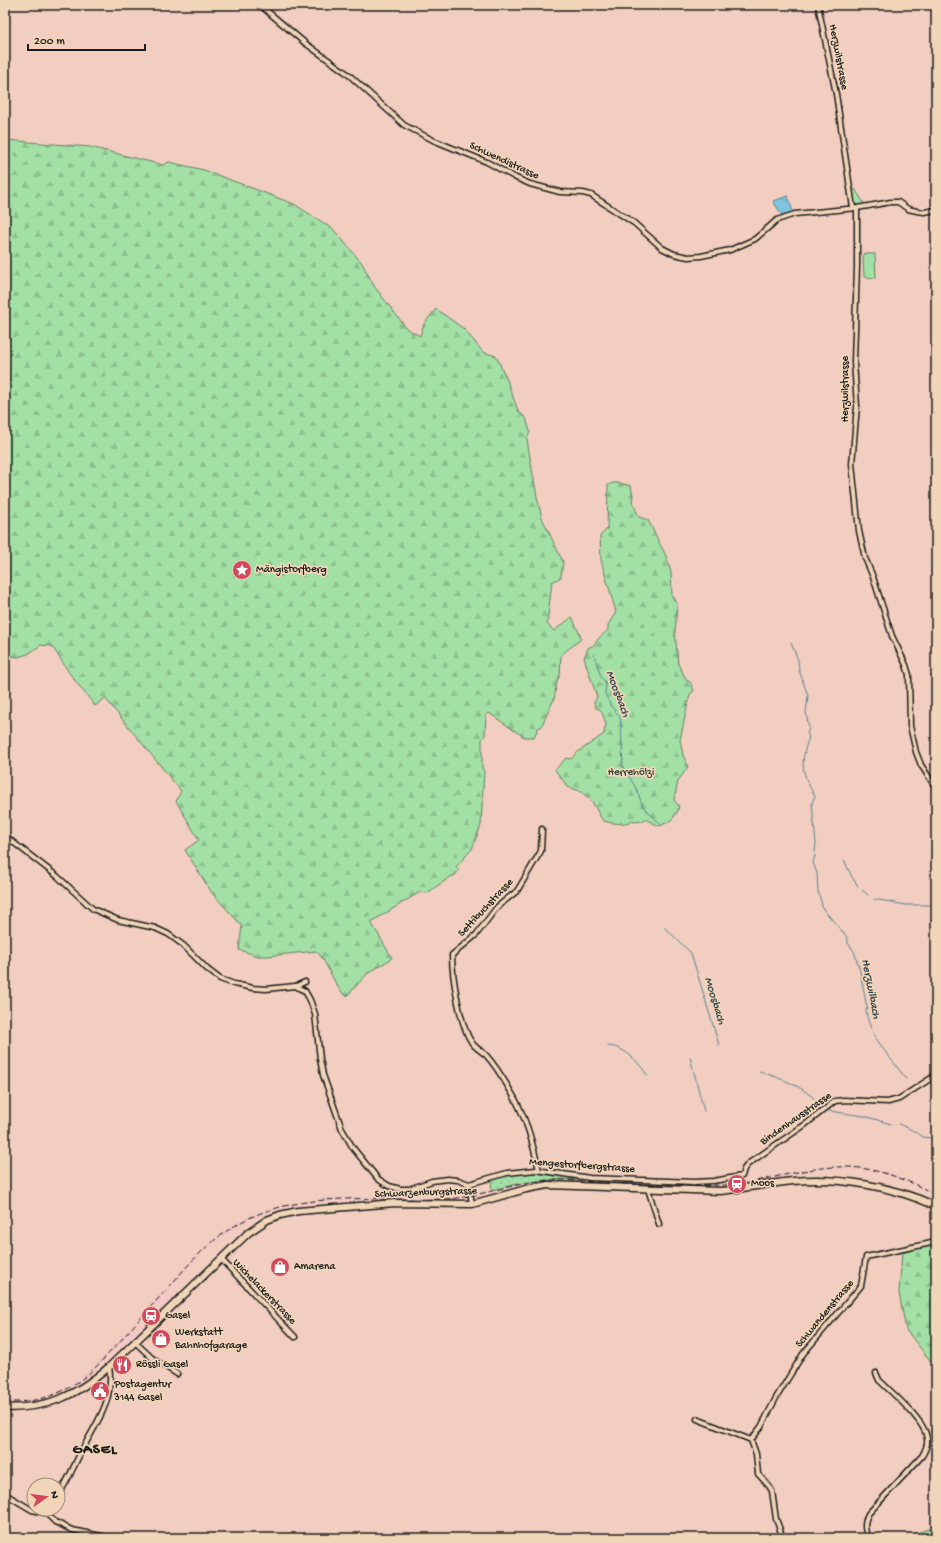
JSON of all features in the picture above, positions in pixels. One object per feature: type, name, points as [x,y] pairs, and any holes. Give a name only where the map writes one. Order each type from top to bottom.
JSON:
[{"type":"main road","name":"Schwarzenburgstrasse","points":[[5,1408],[32,1406],[58,1400],[86,1386],[109,1367],[242,1239],[261,1224],[274,1217],[291,1212],[388,1204],[472,1204],[526,1189],[548,1185],[720,1190],[793,1181],[859,1183],[911,1196],[936,1206]]},
{"type":"street","name":"Schwendistrasse","points":[[260,5],[305,43],[348,74],[404,125],[433,140],[487,162],[530,184],[560,192],[583,193],[591,195],[634,223],[662,248],[674,254],[696,256],[720,253],[751,241],[777,220],[788,215],[855,208],[891,202],[898,202],[908,209],[920,212],[936,210]]},
{"type":"street","name":"Herzwilstrasse","points":[[818,5],[836,94],[855,208],[857,280],[854,362],[857,406],[852,464],[859,531],[865,558],[878,591],[892,636],[908,670],[910,726],[916,752],[921,764],[936,788]]},
{"type":"street","name":"Settibuchstrasse","points":[[539,1170],[528,1126],[521,1110],[493,1064],[472,1044],[468,1036],[460,1010],[452,955],[476,935],[497,907],[517,891],[541,851],[542,829]]},
{"type":"street","points":[[5,836],[57,876],[93,909],[114,919],[155,928],[168,934],[183,945],[206,969],[220,978],[234,984],[259,989],[295,986],[305,982],[305,991],[295,986]]},
{"type":"street","name":"Mengestorfbergstrasse","points":[[305,991],[316,1014],[322,1071],[338,1119],[349,1142],[370,1169],[384,1183],[392,1187],[408,1189],[439,1180],[458,1180],[469,1184],[507,1173],[539,1170],[590,1178],[694,1182],[713,1181],[742,1176]]},
{"type":"street","name":"Bindenhausstrasse","points":[[742,1176],[744,1169],[748,1164],[806,1124],[835,1101],[881,1102],[899,1100],[936,1074]]},
{"type":"street","points":[[469,1184],[472,1204]]},
{"type":"street","points":[[648,1189],[659,1224]]},
{"type":"street","name":"Schwandenstrasse","points":[[751,1440],[761,1428],[779,1392],[803,1354],[861,1286],[866,1257],[936,1242]]},
{"type":"street","name":"Wichelackerstrasse","points":[[221,1259],[295,1337]]},
{"type":"street","points":[[135,1342],[152,1358],[177,1374]]},
{"type":"street","points":[[66,1484],[79,1455],[105,1408],[110,1387],[109,1367]]},
{"type":"street","points":[[868,1538],[865,1521],[868,1514],[922,1456],[927,1446],[928,1439],[925,1429],[919,1420],[879,1380],[876,1373]]},
{"type":"street","points":[[697,1419],[751,1440],[756,1454],[758,1474],[772,1491],[776,1518],[783,1538]]},
{"type":"street","points":[[5,1494],[26,1506]]},
{"type":"street","points":[[51,1517],[55,1522],[72,1530],[111,1538]]},
{"type":"shaded area","points":[[838,1166],[862,1167],[888,1172],[913,1181],[936,1193],[936,1196],[904,1181],[881,1174],[862,1170],[838,1169],[811,1171],[758,1183],[731,1187],[713,1188],[547,1182],[471,1199],[396,1199],[329,1202],[291,1206],[269,1212],[239,1225],[239,1228],[206,1251],[175,1285],[175,1300],[125,1348],[122,1344],[81,1382],[63,1392],[41,1400],[23,1403],[5,1403],[5,1400],[22,1400],[44,1396],[62,1389],[79,1379],[106,1354],[152,1301],[204,1247],[233,1225],[252,1215],[274,1207],[290,1203],[329,1199],[396,1196],[455,1197],[470,1193],[477,1194],[529,1181],[554,1179],[613,1182],[731,1183],[811,1168]]},
{"type":"green space","points":[[5,140],[90,147],[163,165],[169,162],[204,170],[294,204],[333,229],[362,263],[374,286],[407,329],[420,336],[424,324],[436,309],[464,329],[483,352],[496,356],[507,380],[518,411],[526,418],[530,432],[527,439],[529,452],[542,518],[563,562],[561,577],[552,582],[547,624],[554,631],[572,617],[581,639],[561,655],[560,675],[557,681],[554,699],[541,727],[538,728],[534,737],[524,737],[489,713],[486,715],[485,735],[482,740],[482,768],[484,771],[481,825],[472,849],[456,867],[459,871],[454,876],[427,893],[420,892],[371,922],[392,958],[367,974],[347,996],[339,988],[316,951],[258,956],[239,950],[242,926],[212,893],[185,850],[199,840],[176,801],[181,791],[105,698],[95,706],[70,674],[52,646],[41,645],[28,654],[18,657],[5,655]]},
{"type":"green space","points":[[855,189],[865,205],[858,206],[855,204],[852,192]]},
{"type":"green space","points":[[863,254],[875,254],[876,278],[864,277]]},
{"type":"green space","name":"Herrehölzi","points":[[612,483],[631,486],[633,496],[632,501],[639,517],[648,520],[666,556],[671,572],[672,596],[677,605],[675,631],[678,664],[694,691],[690,694],[680,740],[683,755],[688,767],[678,781],[674,800],[679,806],[678,810],[672,819],[659,826],[645,819],[643,821],[634,822],[633,820],[626,823],[603,821],[591,800],[580,791],[568,787],[555,770],[566,758],[571,759],[578,752],[604,734],[606,724],[601,710],[596,708],[594,703],[597,697],[584,658],[588,648],[594,645],[608,630],[608,625],[616,612],[601,560],[600,536],[607,529],[608,485]]},
{"type":"green space","points":[[545,1173],[579,1178],[579,1180],[535,1181],[492,1190],[491,1179],[511,1174]]},
{"type":"green space","points":[[931,1244],[936,1244],[936,1368],[906,1330],[899,1293],[902,1253]]},
{"type":"green space","points":[[934,1527],[936,1538],[916,1538],[914,1534]]},
{"type":"water","points":[[788,196],[793,212],[782,215],[773,201]]},
{"type":"waterway","name":"Herzwilbach","points":[[791,643],[798,660],[799,670],[808,696],[806,713],[809,729],[807,733],[809,737],[804,754],[803,767],[807,780],[815,796],[812,803],[816,844],[815,852]]},
{"type":"waterway","name":"Moosbach","points":[[594,654],[601,677],[606,683],[605,694],[611,706],[620,717],[623,767],[636,788],[643,807],[661,824]]},
{"type":"waterway","name":"Herzwilbach","points":[[815,855],[813,863],[817,873],[818,891],[823,909],[847,937],[848,943],[854,951],[860,971],[868,1008],[866,1009],[871,1028],[881,1046],[906,1079]]},
{"type":"waterway","points":[[844,860],[858,886]]},
{"type":"waterway","points":[[862,890],[868,895]]},
{"type":"waterway","points":[[874,899],[906,905],[936,905]]},
{"type":"waterway","name":"Moosbach","points":[[664,927],[691,953],[719,1045]]},
{"type":"waterway","points":[[608,1046],[626,1052],[636,1061],[648,1076]]},
{"type":"waterway","points":[[690,1057],[704,1111]]},
{"type":"waterway","name":"Moosbach","points":[[759,1071],[793,1084],[808,1093],[821,1106]]},
{"type":"waterway","name":"Moosbach","points":[[829,1111],[864,1116],[891,1124]]},
{"type":"waterway","name":"Moosbach","points":[[899,1124],[914,1131],[922,1137],[932,1138],[936,1143]]},
{"type":"railway","points":[[5,1402],[23,1402],[40,1399],[65,1390],[80,1381],[98,1364],[186,1268],[213,1241],[245,1220],[292,1204],[343,1199],[458,1198],[538,1181],[551,1180],[650,1185],[740,1184],[802,1171],[833,1167],[849,1167],[872,1170],[905,1180],[936,1195]]},
{"type":"place","name":"Mängistorfberg","points":[[242,570]]},
{"type":"place","name":"Moos","points":[[737,1184]]},
{"type":"place","name":"Amarena","points":[[280,1267]]},
{"type":"place","name":"Gasel","points":[[151,1316]]},
{"type":"place","name":"Werkstatt Bahnhofgarage","points":[[161,1339]]},
{"type":"place","name":"Rössli Gasel","points":[[122,1365]]},
{"type":"place","name":"Postagentur 3144 Gasel","points":[[100,1391]]},
{"type":"district","name":"GASEL","points":[[95,1450]]}]
